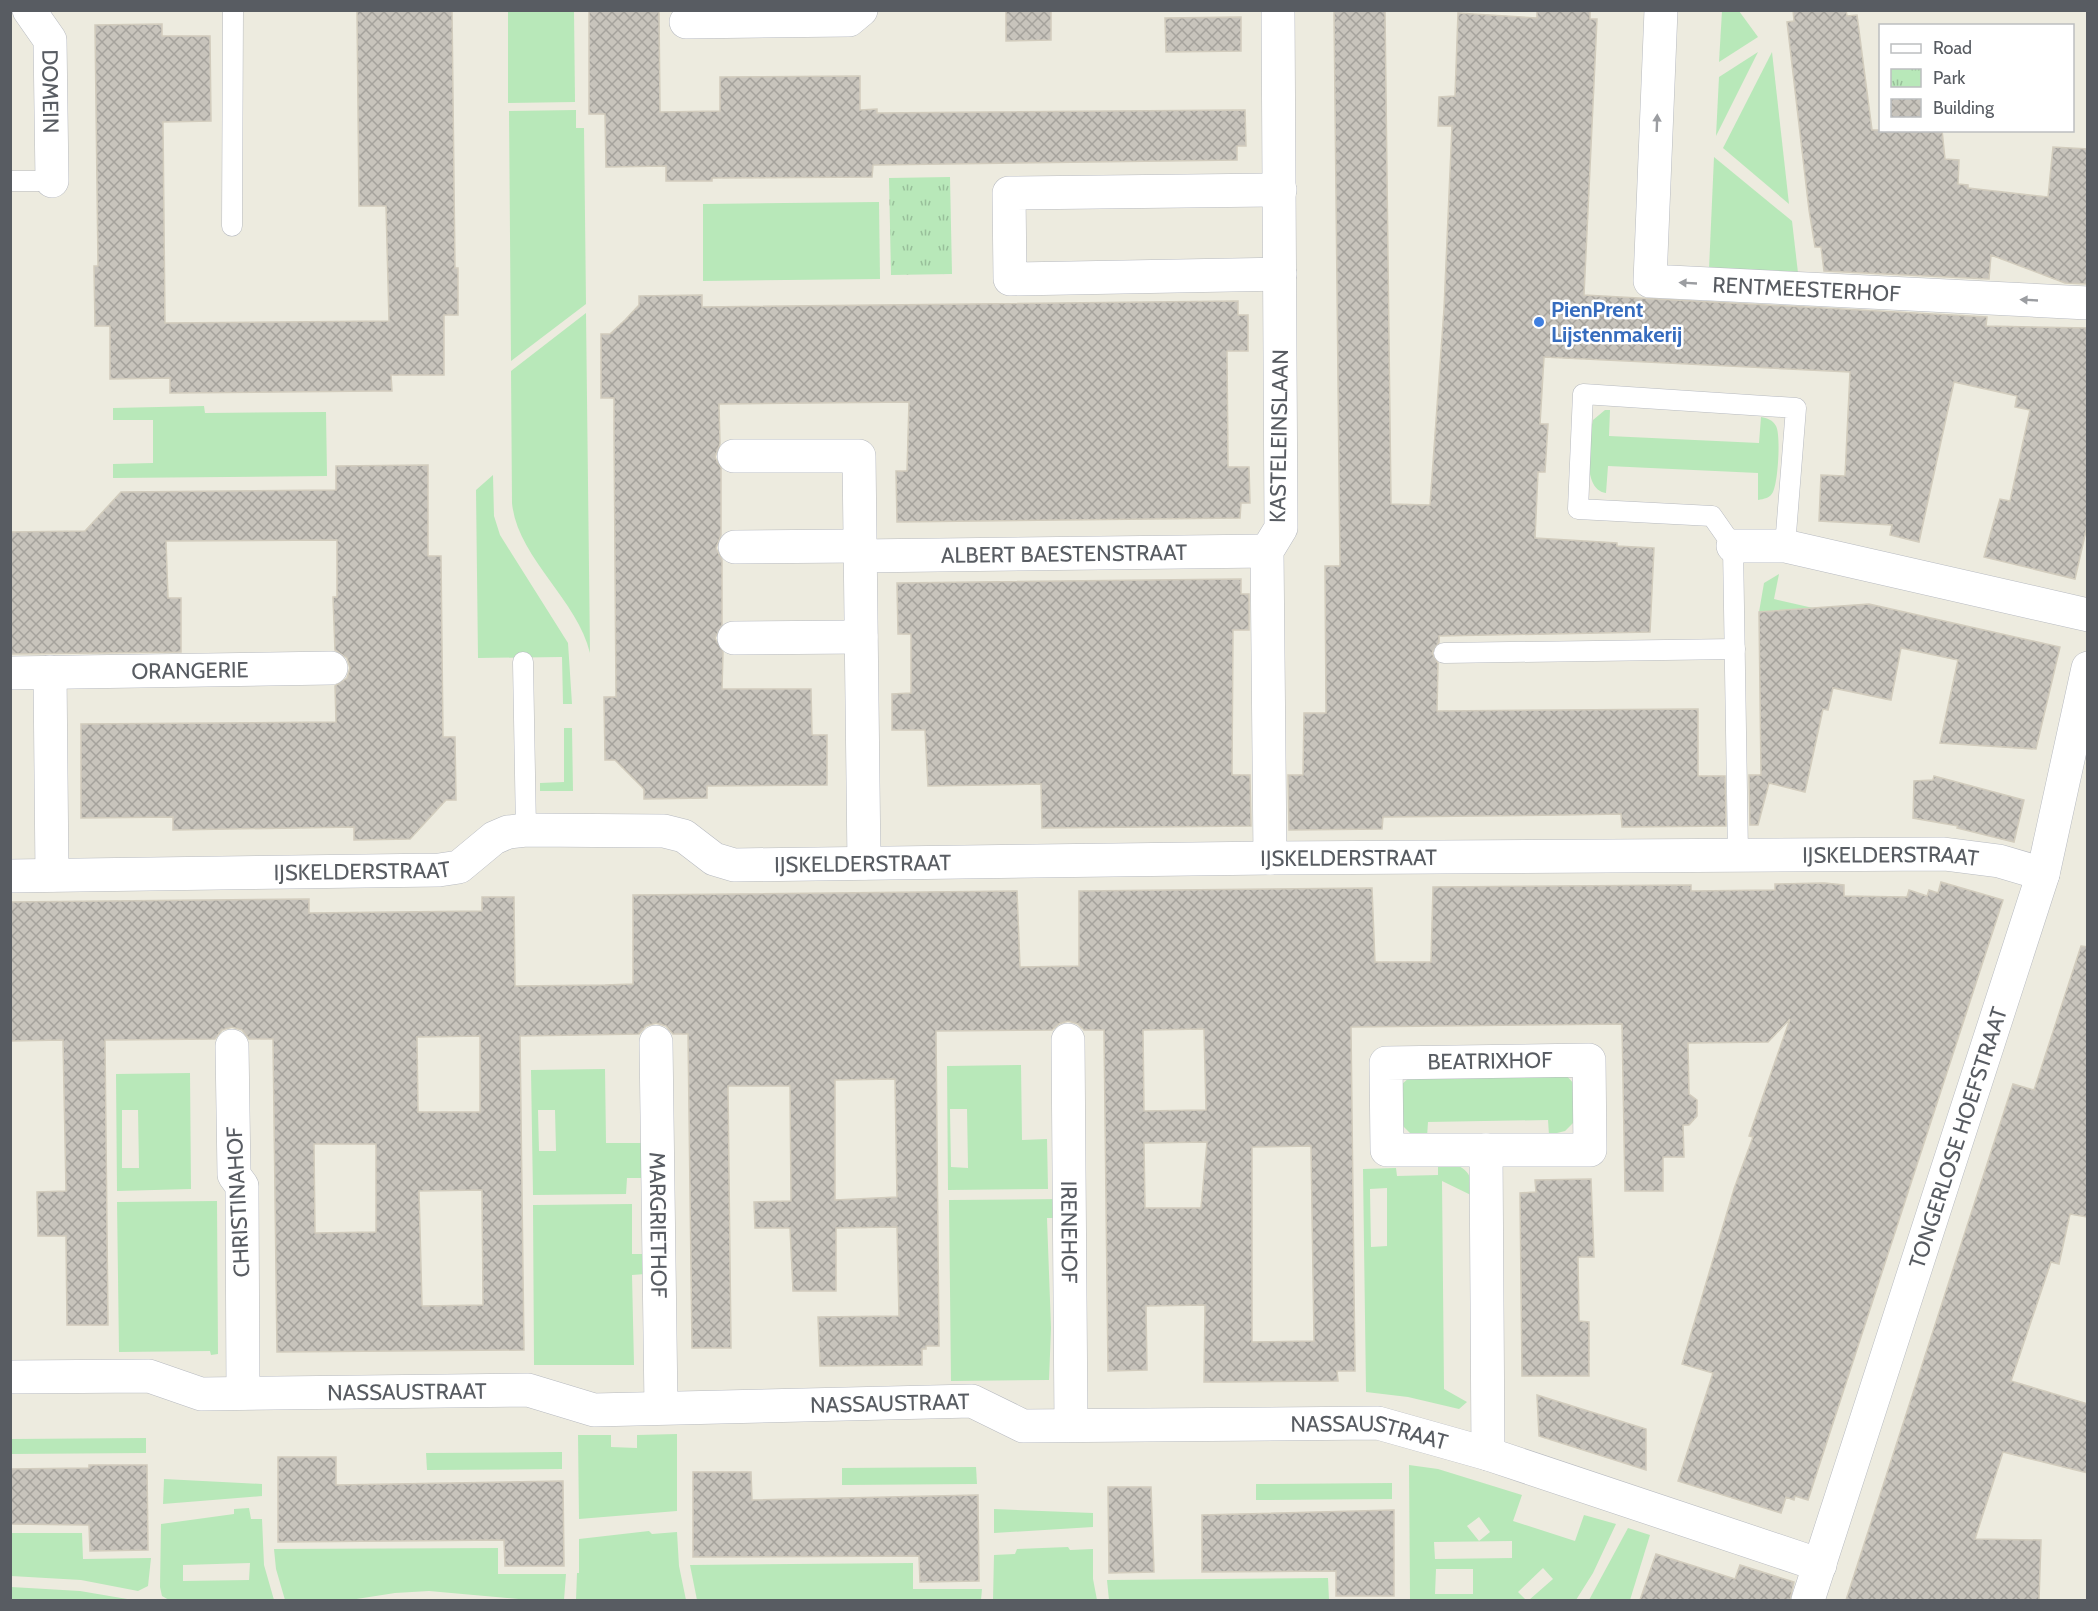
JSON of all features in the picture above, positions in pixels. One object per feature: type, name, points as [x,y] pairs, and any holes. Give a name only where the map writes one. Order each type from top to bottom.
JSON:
[{"type":"street","name":"DOMEIN","points":[[29,10],[50,40],[52,181]]},
{"type":"street","points":[[686,22],[849,20],[861,10]]},
{"type":"street","name":"KASTELEINSLAAN","points":[[1270,858],[1267,551],[1281,528],[1278,10]]},
{"type":"street","name":"RENTMEESTERHOF","points":[[1661,10],[1650,281],[2088,303]]},
{"type":"street","points":[[1280,190],[1009,193],[1010,279],[1280,274]]},
{"type":"street","points":[[734,456],[859,456],[864,863]]},
{"type":"street","points":[[1733,546],[1785,546],[2088,615]]},
{"type":"street","name":"ALBERT BAESTENSTRAAT","points":[[735,547],[860,551],[1267,551]]},
{"type":"street","points":[[734,638],[861,637]]},
{"type":"street","name":"ORANGERIE","points":[[10,673],[331,668]]},
{"type":"street","name":"TONGERLOSE HOEFSTRAAT","points":[[1808,1600],[2043,874],[2088,668]]},
{"type":"street","points":[[50,672],[52,875]]},
{"type":"street","name":"IJSKELDERSTRAAT","points":[[10,876],[439,870],[459,867],[494,838],[508,832],[526,830],[664,831],[684,836],[714,860],[734,865],[1270,858],[1944,854],[1999,861],[2043,874]]},
{"type":"street","name":"IRENEHOF","points":[[1068,1040],[1071,1424]]},
{"type":"street","name":"MARGRIETHOF","points":[[656,1042],[661,1407]]},
{"type":"street","name":"CHRISTINAHOF","points":[[232,1046],[234,1175],[242,1186],[243,1393]]},
{"type":"street","name":"BEATRIXHOF","points":[[1589,1060],[1590,1150],[1486,1150],[1387,1150],[1386,1063],[1589,1060]]},
{"type":"street","points":[[1486,1150],[1488,1454]]},
{"type":"street","name":"NASSAUSTRAAT","points":[[10,1377],[149,1376],[201,1394],[528,1390],[594,1410],[972,1401],[1023,1426],[1378,1423],[1488,1454],[1820,1565]]},
{"type":"lane","points":[[232,10],[232,226]]},
{"type":"lane","points":[[10,181],[52,181]]},
{"type":"lane","points":[[1738,854],[1733,546],[1712,516],[1578,509],[1583,394],[1796,408],[1785,546]]},
{"type":"lane","points":[[1444,653],[1735,649]]},
{"type":"lane","points":[[523,662],[526,830]]},
{"type":"green space","points":[[508,11],[574,11],[575,102],[508,103]]},
{"type":"green space","points":[[1722,11],[1739,11],[1758,37],[1719,62]]},
{"type":"green space","points":[[1758,52],[1716,136],[1719,77]]},
{"type":"green space","points":[[1772,52],[1789,204],[1723,148]]},
{"type":"green space","points":[[576,110],[576,128],[584,128],[586,304],[511,361],[509,111]]},
{"type":"green space","points":[[1714,157],[1792,221],[1798,273],[1709,269]]},
{"type":"green space","points":[[950,177],[952,274],[891,275],[889,178]]},
{"type":"green space","points":[[879,202],[880,279],[703,281],[703,204]]},
{"type":"green space","points":[[586,313],[590,653],[573,614],[524,542],[516,523],[512,503],[511,371]]},
{"type":"green space","points":[[204,406],[205,413],[326,412],[327,476],[113,478],[113,464],[153,463],[153,420],[113,420],[113,408]]},
{"type":"green space","points":[[1605,410],[1610,410],[1609,436],[1759,443],[1761,417],[1770,420],[1778,431],[1779,448],[1773,492],[1769,497],[1758,500],[1758,473],[1608,466],[1606,493],[1598,490],[1590,473],[1589,450],[1593,420]]},
{"type":"green space","points":[[493,475],[494,516],[500,535],[568,643],[572,704],[563,704],[562,657],[478,658],[476,490]]},
{"type":"green space","points":[[1779,574],[1774,599],[1813,608],[1759,612],[1764,583]]},
{"type":"green space","points":[[564,728],[572,728],[573,791],[540,791],[540,783],[564,782]]},
{"type":"green space","points":[[1021,1065],[1022,1140],[1047,1139],[1048,1189],[948,1190],[947,1066]],"holes":[[[950,1109],[967,1109],[968,1168],[951,1167]]]},
{"type":"green space","points":[[605,1069],[606,1143],[643,1143],[646,1178],[627,1178],[626,1194],[533,1195],[531,1070]],"holes":[[[538,1110],[555,1110],[556,1151],[539,1151]]]},
{"type":"green space","points":[[190,1073],[191,1189],[117,1191],[116,1074]],"holes":[[[122,1110],[138,1110],[139,1168],[122,1168]]]},
{"type":"green space","points":[[1565,1074],[1575,1085],[1575,1121],[1565,1131],[1549,1135],[1548,1120],[1428,1122],[1427,1137],[1411,1134],[1401,1124],[1400,1086],[1411,1076]]},
{"type":"green space","points":[[1438,1161],[1460,1167],[1465,1170],[1471,1180],[1475,1197],[1442,1181],[1444,1389],[1467,1402],[1459,1409],[1408,1397],[1366,1392],[1363,1169],[1396,1168],[1397,1176],[1438,1175]],"holes":[[[1387,1188],[1387,1246],[1371,1247],[1370,1189]]]},
{"type":"green space","points":[[1062,1199],[1062,1218],[1047,1218],[1051,1328],[1049,1380],[951,1381],[949,1200]]},
{"type":"green space","points":[[217,1201],[218,1354],[211,1355],[210,1351],[119,1352],[117,1202]]},
{"type":"green space","points":[[632,1204],[632,1254],[645,1254],[645,1274],[632,1275],[634,1365],[534,1365],[533,1205]]},
{"type":"green space","points":[[677,1434],[677,1511],[579,1519],[578,1435],[611,1435],[611,1447],[637,1448],[637,1435]]},
{"type":"green space","points":[[146,1438],[146,1453],[11,1454],[11,1439]]},
{"type":"green space","points":[[562,1452],[562,1469],[427,1470],[426,1453]]},
{"type":"green space","points":[[1409,1465],[1438,1469],[1522,1495],[1513,1521],[1575,1541],[1584,1515],[1616,1524],[1593,1573],[1576,1600],[1529,1600],[1553,1579],[1543,1568],[1518,1592],[1526,1600],[1410,1600]],"holes":[[[1479,1517],[1490,1532],[1479,1541],[1467,1526]],[[1512,1541],[1512,1558],[1435,1559],[1434,1542]],[[1436,1569],[1473,1569],[1473,1594],[1435,1594]]]},
{"type":"green space","points":[[976,1467],[977,1484],[842,1485],[842,1468]]},
{"type":"green space","points":[[164,1479],[262,1484],[262,1496],[163,1504]]},
{"type":"green space","points":[[1392,1483],[1392,1499],[1256,1500],[1256,1484]]},
{"type":"green space","points":[[249,1508],[251,1519],[262,1519],[264,1565],[274,1600],[169,1600],[162,1596],[160,1587],[161,1524],[234,1514],[234,1509]],"holes":[[[250,1563],[249,1580],[183,1581],[183,1565]]]},
{"type":"green space","points":[[994,1509],[1093,1513],[1093,1527],[994,1533]]},
{"type":"green space","points":[[1628,1528],[1650,1535],[1630,1600],[1589,1600]]},
{"type":"green space","points":[[649,1531],[652,1534],[677,1532],[679,1566],[686,1600],[576,1600],[579,1539]]},
{"type":"green space","points":[[11,1533],[82,1533],[83,1559],[151,1558],[148,1586],[138,1591],[81,1580],[11,1576]]},
{"type":"green space","points":[[1068,1547],[1070,1550],[1093,1549],[1093,1579],[1097,1600],[993,1600],[994,1555],[1015,1554],[1017,1549]]},
{"type":"green space","points":[[498,1548],[498,1574],[566,1574],[564,1600],[529,1600],[429,1591],[395,1593],[350,1600],[285,1600],[276,1569],[274,1549]]},
{"type":"green space","points":[[913,1563],[913,1589],[982,1589],[981,1600],[697,1600],[690,1565]]},
{"type":"green space","points":[[1328,1578],[1329,1600],[1109,1600],[1107,1580]]},
{"type":"green space","points":[[11,1587],[80,1591],[133,1600],[11,1600]]},
{"type":"building","points":[[357,10],[452,10],[455,268],[458,268],[458,315],[444,315],[444,375],[391,375],[392,391],[170,393],[170,378],[110,379],[110,326],[95,326],[94,266],[98,266],[95,25],[162,24],[162,36],[210,36],[211,121],[163,122],[165,323],[389,321],[386,206],[359,206]]},
{"type":"building","points":[[589,10],[659,10],[660,112],[720,111],[720,77],[860,76],[860,110],[877,109],[877,113],[1245,110],[1246,146],[1237,146],[1237,160],[873,165],[872,177],[712,178],[712,181],[666,181],[666,166],[606,167],[605,114],[589,114]]},
{"type":"building","points":[[1006,10],[1051,10],[1051,40],[1006,41]]},
{"type":"building","points":[[1334,10],[1385,10],[1391,504],[1430,505],[1444,309],[1452,126],[1438,126],[1439,97],[1455,96],[1458,13],[1537,18],[1537,10],[1590,10],[1590,19],[1597,19],[1584,295],[1987,317],[1986,326],[2088,328],[2088,522],[2075,579],[1984,557],[2000,499],[2010,501],[2030,410],[2015,407],[2017,396],[1954,382],[1919,542],[1890,535],[1892,525],[1819,521],[1821,475],[1845,476],[1850,372],[1544,357],[1540,424],[1548,424],[1545,472],[1538,472],[1535,538],[1617,543],[1617,546],[1654,548],[1650,632],[1439,636],[1439,642],[1432,653],[1438,663],[1437,711],[1698,709],[1698,776],[1725,776],[1726,826],[1622,827],[1621,814],[1383,817],[1382,829],[1289,830],[1288,775],[1303,775],[1304,713],[1326,713],[1325,566],[1340,566]]},
{"type":"building","points":[[1793,10],[1846,10],[1847,16],[1857,15],[1872,130],[1942,132],[1945,159],[1959,160],[1958,184],[1968,185],[1968,188],[2048,197],[2053,147],[2088,149],[2088,284],[2065,283],[1991,255],[1989,279],[1824,271],[1821,247],[1815,247],[1809,210],[1787,22],[1794,21]]},
{"type":"building","points":[[1241,17],[1241,51],[1166,52],[1165,18]]},
{"type":"building","points":[[702,295],[702,307],[1238,301],[1238,315],[1248,315],[1248,351],[1227,351],[1228,467],[1249,467],[1250,503],[1241,503],[1240,518],[897,522],[896,471],[907,471],[909,402],[719,404],[720,444],[715,457],[721,468],[721,535],[716,548],[722,560],[722,625],[715,638],[723,652],[722,689],[811,689],[812,735],[827,735],[827,785],[707,786],[707,798],[644,799],[644,789],[615,760],[605,760],[604,697],[616,697],[614,398],[601,398],[601,334],[610,334],[625,320],[639,305],[639,296]]},
{"type":"building","points":[[428,465],[428,556],[441,556],[443,737],[455,737],[456,800],[446,800],[410,839],[354,840],[354,827],[173,830],[173,817],[81,818],[81,724],[336,722],[335,686],[347,678],[350,668],[347,658],[335,650],[333,597],[337,597],[337,540],[166,541],[168,598],[181,598],[181,652],[10,654],[10,532],[85,531],[121,492],[336,490],[336,466]]},
{"type":"building","points":[[1241,579],[1241,594],[1249,594],[1249,630],[1233,630],[1232,775],[1250,775],[1251,826],[1042,828],[1041,784],[928,786],[925,730],[892,730],[892,694],[911,693],[911,634],[898,634],[897,583]]},
{"type":"building","points":[[1869,604],[2060,647],[2036,749],[1940,743],[1958,660],[1901,648],[1891,700],[1833,688],[1828,710],[1823,709],[1805,792],[1769,783],[1758,825],[1750,825],[1749,775],[1761,775],[1759,612]]},
{"type":"building","points":[[1934,776],[2024,800],[2014,842],[1957,828],[1958,826],[1913,818],[1914,781],[1933,780]]},
{"type":"building","points":[[1941,882],[2003,900],[1808,1500],[1795,1496],[1794,1500],[1786,1497],[1781,1513],[1678,1481],[1713,1373],[1682,1364],[1734,1189],[1753,1137],[1749,1136],[1790,1019],[1768,1042],[1688,1043],[1689,1094],[1697,1100],[1697,1116],[1689,1125],[1683,1125],[1684,1157],[1663,1157],[1663,1191],[1625,1191],[1622,1024],[1351,1027],[1355,1371],[1337,1371],[1338,1381],[1204,1382],[1205,1305],[1146,1306],[1147,1370],[1108,1371],[1104,1030],[1084,1030],[1078,1024],[1068,1021],[1052,1030],[936,1031],[939,1346],[926,1346],[926,1349],[922,1349],[922,1365],[820,1366],[818,1317],[899,1316],[897,1227],[836,1228],[836,1291],[793,1291],[790,1228],[755,1228],[754,1202],[791,1201],[790,1086],[728,1086],[731,1348],[692,1348],[688,1034],[673,1034],[666,1026],[656,1023],[646,1026],[639,1034],[520,1036],[524,1350],[277,1352],[273,1039],[249,1039],[242,1030],[232,1027],[222,1030],[215,1039],[105,1040],[108,1325],[67,1325],[66,1236],[38,1236],[37,1192],[66,1191],[63,1040],[10,1041],[10,902],[309,899],[309,913],[482,911],[482,897],[514,897],[515,986],[633,984],[633,895],[1017,891],[1020,967],[1079,966],[1079,891],[1372,888],[1375,962],[1431,962],[1433,887],[1691,885],[1691,891],[1775,890],[1775,884],[1824,883],[1844,885],[1844,896],[1907,897],[1909,890],[1927,896],[1929,890],[1938,893]],"holes":[[[1204,1029],[1206,1110],[1144,1111],[1143,1030]],[[480,1036],[480,1112],[418,1112],[417,1037]],[[895,1079],[897,1197],[835,1200],[835,1080]],[[1207,1142],[1201,1208],[1145,1208],[1144,1143]],[[314,1144],[376,1144],[376,1232],[315,1233]],[[1311,1146],[1314,1341],[1252,1342],[1252,1147]],[[482,1190],[483,1305],[422,1306],[419,1191]]]},
{"type":"building","points":[[2081,946],[2088,947],[2088,1217],[2070,1214],[2059,1264],[2051,1262],[2011,1381],[2088,1404],[2088,1473],[2003,1452],[1975,1539],[2041,1540],[2039,1600],[1846,1600],[2013,1084],[2034,1090]]},
{"type":"building","points":[[1591,1179],[1594,1257],[1578,1257],[1579,1321],[1589,1322],[1589,1376],[1522,1376],[1520,1193],[1536,1192],[1535,1180]]},
{"type":"building","points":[[1537,1395],[1646,1429],[1646,1470],[1539,1436]]},
{"type":"building","points":[[278,1457],[336,1457],[336,1485],[563,1481],[564,1566],[505,1566],[504,1540],[278,1542]]},
{"type":"building","points":[[89,1465],[147,1465],[148,1550],[90,1551],[89,1525],[10,1524],[10,1469],[89,1468]]},
{"type":"building","points":[[693,1472],[751,1472],[752,1500],[978,1495],[979,1581],[920,1582],[919,1556],[693,1557]]},
{"type":"building","points":[[1108,1487],[1151,1487],[1154,1572],[1109,1573]]},
{"type":"building","points":[[1394,1510],[1394,1596],[1336,1596],[1336,1571],[1202,1572],[1202,1515]]},
{"type":"building","points":[[1656,1554],[1735,1579],[1740,1565],[1794,1582],[1790,1600],[1640,1600]]},
{"type":"place","name":"PienPrent Lijstenmakerij","points":[[1539,322]]}]
